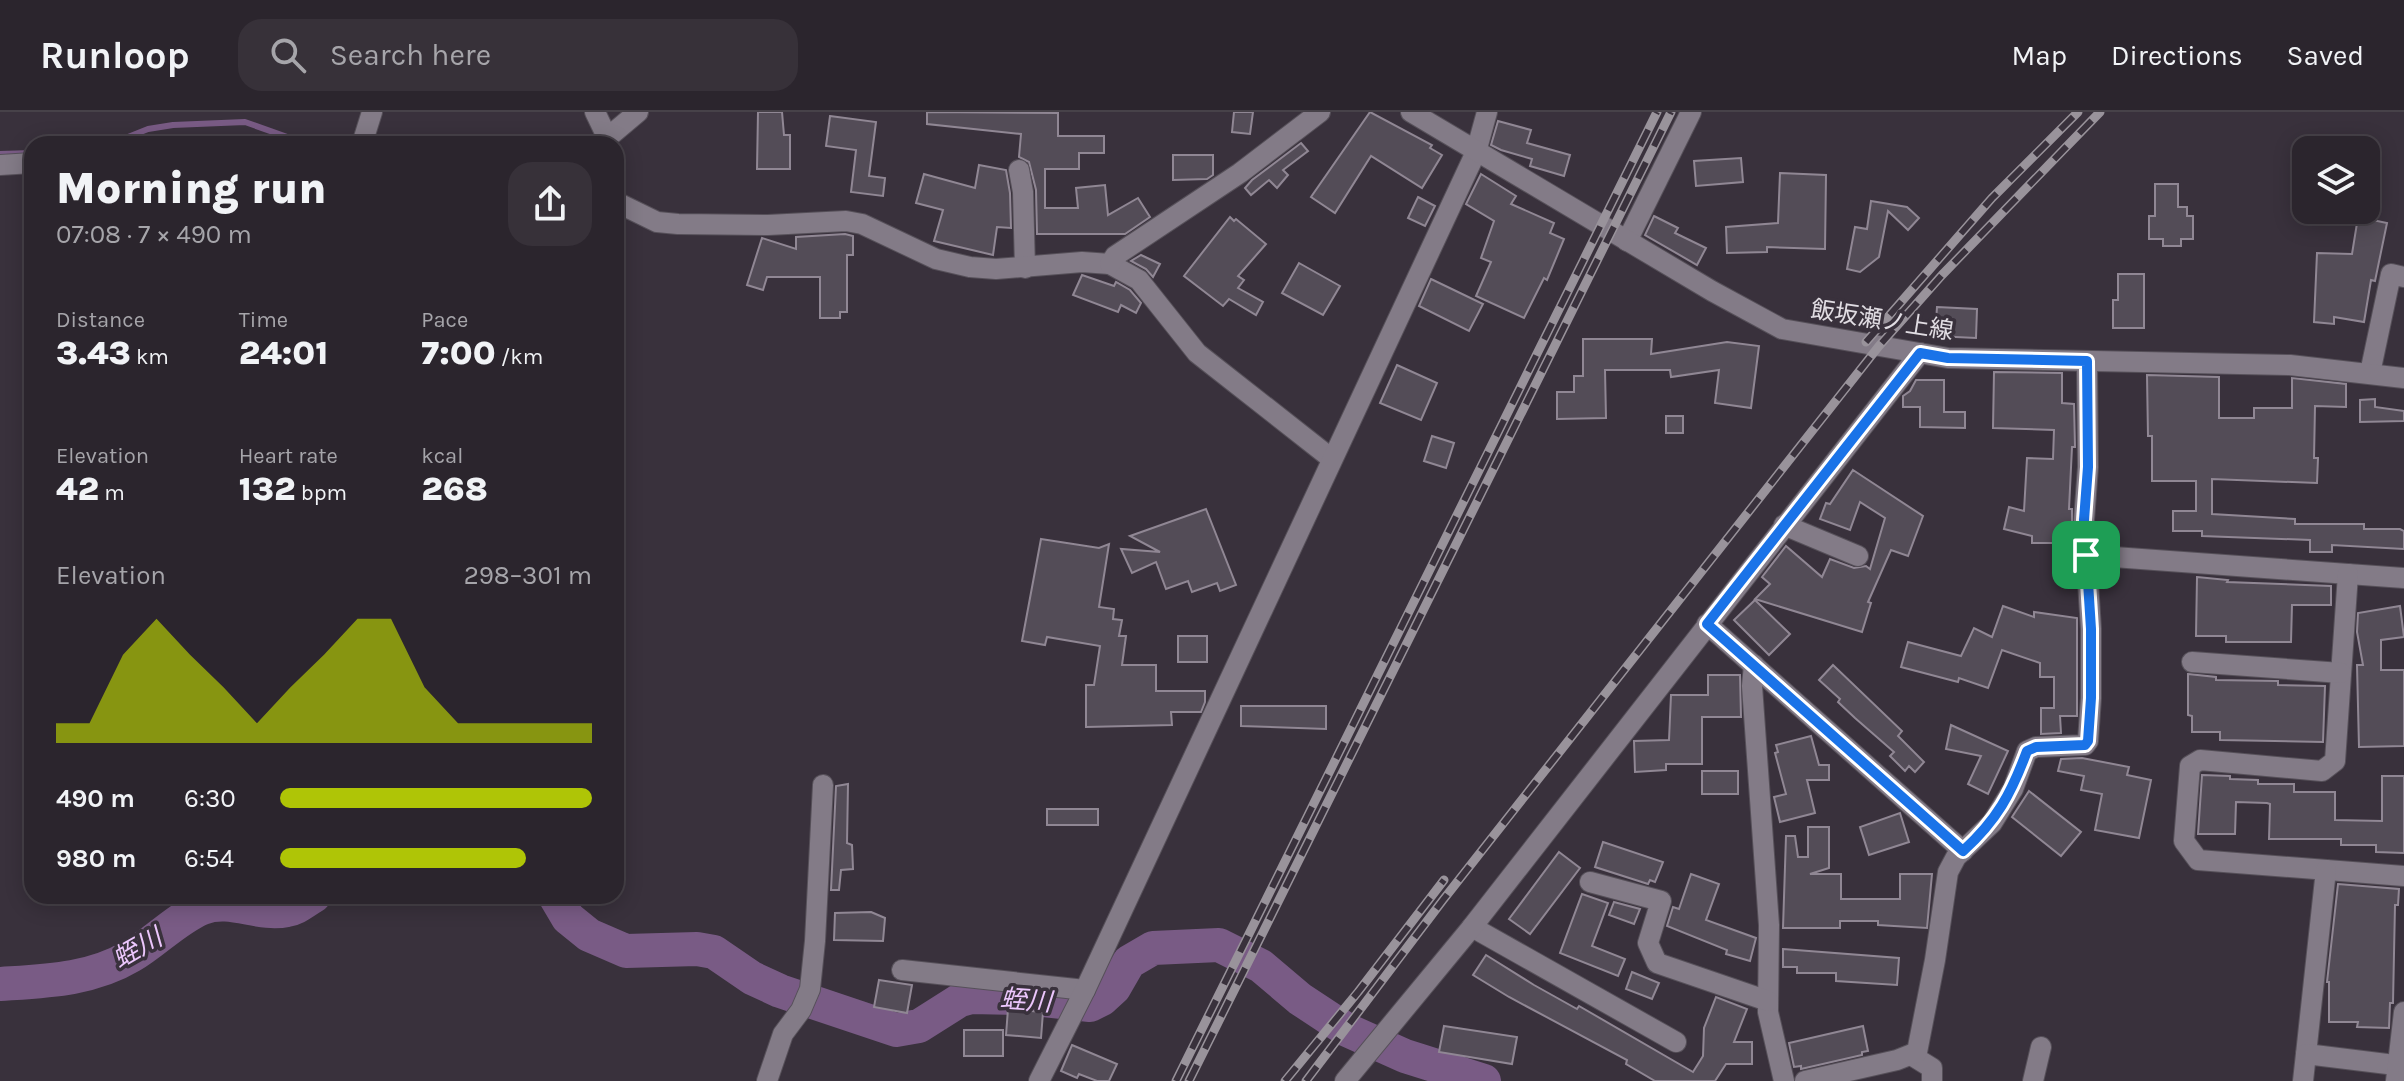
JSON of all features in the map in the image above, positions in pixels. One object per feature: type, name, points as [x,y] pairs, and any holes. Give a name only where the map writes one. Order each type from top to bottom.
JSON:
[{"type":"street","points":[[364,136],[372,112]]},
{"type":"street","points":[[595,112],[602,136]]},
{"type":"street","points":[[608,136],[638,112]]},
{"type":"street","points":[[1110,264],[1115,256],[1240,173],[1320,112]]},
{"type":"street","name":"飯坂瀬ノ上線","points":[[1411,112],[1782,329],[1948,358],[2290,365],[2404,378]]},
{"type":"street","points":[[1039,1081],[1476,152],[1487,112]]},
{"type":"street","points":[[1627,241],[1691,112]]},
{"type":"street","points":[[0,165],[24,164]]},
{"type":"street","points":[[1019,170],[1023,192],[1025,268]]},
{"type":"street","points":[[624,206],[657,222],[678,224],[768,225],[846,221],[862,224],[936,259],[970,267],[1110,264],[1139,280],[1197,353],[1332,459]]},
{"type":"street","points":[[2370,373],[2391,274],[2404,277]]},
{"type":"street","points":[[1345,1081],[1472,927],[1920,353]]},
{"type":"street","points":[[1805,1081],[1917,1052],[1948,872],[1956,857],[1992,823],[2013,789],[2027,751],[2036,747],[2085,745],[2088,741],[2091,629],[2084,520],[2088,467],[2087,361]]},
{"type":"street","points":[[1784,525],[1858,556]]},
{"type":"street","points":[[2086,555],[2404,578]]},
{"type":"street","points":[[2348,574],[2335,761],[2322,771],[2200,760],[2190,766],[2184,841],[2198,860],[2404,876]]},
{"type":"street","points":[[1707,624],[1963,851]]},
{"type":"street","points":[[2192,662],[2341,673]]},
{"type":"street","points":[[1754,665],[1752,686],[1769,925],[1768,1012],[1784,1081]]},
{"type":"street","points":[[767,1081],[783,1034],[801,1010],[810,989],[823,785]]},
{"type":"street","points":[[2303,1081],[2326,870]]},
{"type":"street","points":[[1590,882],[1661,901],[1648,943],[1657,963],[1768,1001]]},
{"type":"street","points":[[1472,927],[1676,1042]]},
{"type":"street","points":[[902,970],[1083,993]]},
{"type":"street","points":[[2306,1054],[2399,1070],[2404,1012]]},
{"type":"street","points":[[2033,1081],[2041,1047]]},
{"type":"street","points":[[1911,1055],[1932,1068],[1932,1081]]},
{"type":"building","points":[[758,112],[782,112],[784,135],[790,135],[790,169],[757,169]]},
{"type":"building","points":[[927,112],[1058,113],[1058,136],[1104,136],[1104,153],[1079,153],[1079,169],[1045,169],[1045,208],[1078,208],[1076,188],[1105,185],[1108,215],[1138,198],[1150,217],[1125,234],[1037,234],[1036,190],[1029,162],[1019,157],[1021,134],[927,124]]},
{"type":"building","points":[[1234,112],[1253,112],[1250,134],[1232,132]]},
{"type":"building","points":[[1370,112],[1432,145],[1430,148],[1442,155],[1422,188],[1371,156],[1335,213],[1311,197]]},
{"type":"building","points":[[830,116],[876,122],[869,176],[885,178],[883,196],[851,192],[856,150],[826,146]]},
{"type":"building","points":[[1498,121],[1531,130],[1527,143],[1570,155],[1564,176],[1530,166],[1532,159],[1491,145]]},
{"type":"building","points":[[1301,143],[1308,151],[1283,170],[1288,175],[1277,188],[1269,180],[1251,195],[1245,188],[1252,180]]},
{"type":"building","points":[[1173,155],[1213,155],[1213,175],[1207,179],[1173,180]]},
{"type":"building","points":[[1741,158],[1743,182],[1696,186],[1694,161]]},
{"type":"building","points":[[979,165],[1006,170],[1010,193],[1011,228],[997,227],[993,255],[934,241],[943,210],[916,203],[924,174],[975,188]]},
{"type":"building","points":[[1780,173],[1826,175],[1825,249],[1767,247],[1767,252],[1727,253],[1726,227],[1778,223]]},
{"type":"building","points":[[1481,174],[1516,196],[1511,204],[1554,223],[1550,233],[1564,239],[1547,280],[1544,278],[1524,318],[1476,296],[1491,262],[1481,258],[1494,221],[1466,204]]},
{"type":"building","points":[[2155,184],[2178,184],[2178,207],[2187,207],[2187,216],[2193,216],[2193,239],[2181,239],[2181,246],[2163,246],[2163,239],[2149,239],[2149,216],[2155,216]]},
{"type":"building","points":[[1418,197],[1435,206],[1425,226],[1408,218]]},
{"type":"building","points":[[1871,201],[1907,207],[1919,218],[1908,230],[1888,211],[1879,257],[1860,272],[1847,269],[1855,227],[1867,229]]},
{"type":"building","points":[[1654,216],[1678,228],[1675,233],[1706,248],[1697,265],[1645,235]]},
{"type":"building","points":[[1230,217],[1266,244],[1238,276],[1244,280],[1238,288],[1263,302],[1256,315],[1229,299],[1223,306],[1184,276]]},
{"type":"building","points":[[2387,223],[2375,281],[2371,280],[2364,322],[2334,317],[2334,324],[2314,322],[2317,253],[2352,254],[2357,224]]},
{"type":"building","points":[[853,236],[853,255],[847,255],[847,312],[840,312],[840,318],[820,318],[820,277],[767,277],[763,290],[747,285],[762,238],[796,249],[796,237]]},
{"type":"building","points":[[1141,255],[1160,264],[1153,277],[1131,261]]},
{"type":"building","points":[[1299,263],[1340,286],[1323,315],[1282,293]]},
{"type":"building","points":[[2118,274],[2144,274],[2144,328],[2113,328],[2113,300],[2118,300]]},
{"type":"building","points":[[1082,275],[1114,286],[1116,282],[1130,290],[1141,303],[1136,313],[1121,305],[1118,312],[1073,295]]},
{"type":"building","points":[[1431,279],[1483,304],[1469,331],[1419,306]]},
{"type":"building","points":[[1937,307],[1977,309],[1976,338],[1935,336]]},
{"type":"building","points":[[1583,339],[1652,339],[1651,354],[1727,342],[1759,346],[1751,408],[1715,403],[1719,370],[1671,377],[1670,370],[1605,370],[1606,418],[1557,419],[1557,392],[1574,392],[1574,376],[1583,376]]},
{"type":"building","points":[[1397,365],[1437,383],[1421,420],[1380,403]]},
{"type":"building","points":[[1994,372],[2062,373],[2062,403],[2074,404],[2075,447],[2072,447],[2069,509],[2072,509],[2072,543],[2032,543],[2032,536],[2004,529],[2009,507],[2024,511],[2027,458],[2053,459],[2054,430],[1993,428]]},
{"type":"building","points":[[2147,375],[2219,377],[2219,418],[2254,418],[2254,408],[2292,408],[2292,378],[2346,384],[2346,407],[2315,406],[2317,483],[2212,479],[2212,514],[2295,519],[2295,524],[2364,524],[2364,529],[2400,529],[2404,531],[2404,549],[2332,545],[2332,552],[2310,552],[2310,540],[2202,536],[2202,531],[2173,531],[2173,511],[2196,511],[2196,481],[2152,481]]},
{"type":"building","points":[[1916,380],[1944,380],[1944,412],[1965,412],[1965,428],[1920,427],[1920,407],[1903,407],[1903,396]]},
{"type":"building","points":[[2375,399],[2375,407],[2404,411],[2404,421],[2360,422],[2360,400]]},
{"type":"building","points":[[1666,416],[1683,416],[1683,433],[1666,433]]},
{"type":"building","points":[[1432,436],[1454,443],[1446,468],[1424,461]]},
{"type":"building","points":[[1853,470],[1923,516],[1908,556],[1891,550],[1868,602],[1871,603],[1862,632],[1755,599],[1770,584],[1762,577],[1786,546],[1822,577],[1830,559],[1854,568],[1866,566],[1870,569],[1885,518],[1860,502],[1850,530],[1820,519],[1826,503],[1830,504]]},
{"type":"building","points":[[1206,509],[1236,585],[1220,591],[1217,583],[1192,592],[1188,581],[1166,589],[1156,562],[1132,573],[1121,549],[1160,552],[1130,536]]},
{"type":"building","points":[[1041,539],[1099,548],[1109,544],[1099,607],[1114,609],[1113,619],[1122,620],[1119,636],[1126,636],[1122,665],[1156,665],[1156,691],[1205,691],[1201,712],[1171,712],[1172,725],[1086,727],[1086,685],[1094,685],[1100,646],[1047,637],[1045,645],[1022,641]]},
{"type":"building","points":[[2197,577],[2227,582],[2331,586],[2331,605],[2292,605],[2291,642],[2226,642],[2226,636],[2196,636]]},
{"type":"building","points":[[1755,600],[1790,634],[1769,655],[1734,620]]},
{"type":"building","points":[[2003,606],[2034,617],[2034,612],[2077,618],[2077,716],[2060,716],[2061,733],[2041,734],[2041,708],[2054,708],[2054,677],[2040,677],[2040,663],[2002,650],[1988,688],[1959,678],[1958,682],[1901,667],[1908,642],[1961,656],[1974,628],[1992,637]]},
{"type":"building","points":[[2400,606],[2404,637],[2381,640],[2381,670],[2404,670],[2404,746],[2359,747],[2357,665],[2363,665],[2357,632],[2358,613]]},
{"type":"building","points":[[1178,636],[1207,636],[1207,662],[1178,662]]},
{"type":"building","points":[[1833,665],[1902,731],[1898,736],[1924,762],[1915,772],[1909,766],[1905,771],[1890,756],[1894,752],[1838,702],[1840,699],[1819,680]]},
{"type":"building","points":[[2188,674],[2216,677],[2216,680],[2278,681],[2278,685],[2325,686],[2323,742],[2220,740],[2220,732],[2192,732],[2192,716],[2188,715]]},
{"type":"building","points":[[1708,675],[1740,675],[1741,717],[1702,717],[1702,764],[1666,764],[1666,770],[1635,772],[1634,741],[1669,740],[1671,695],[1708,695]]},
{"type":"building","points":[[1241,706],[1326,706],[1326,729],[1241,726]]},
{"type":"building","points":[[1951,725],[2008,751],[1988,794],[1968,784],[1981,756],[1946,749]]},
{"type":"building","points":[[1811,736],[1819,765],[1829,765],[1829,780],[1807,780],[1815,813],[1780,822],[1774,797],[1786,794],[1775,753],[1778,752],[1776,745]]},
{"type":"building","points":[[2082,758],[2129,767],[2127,775],[2151,780],[2139,838],[2095,830],[2102,794],[2081,790],[2084,776],[2058,771],[2061,759]]},
{"type":"building","points":[[1702,771],[1738,771],[1738,794],[1702,794]]},
{"type":"building","points":[[2202,775],[2258,780],[2258,784],[2294,784],[2294,792],[2335,792],[2335,820],[2382,821],[2382,776],[2404,776],[2404,853],[2376,852],[2376,845],[2341,845],[2341,839],[2269,839],[2270,804],[2267,803],[2236,802],[2235,834],[2198,834]]},
{"type":"building","points":[[848,784],[847,843],[852,845],[853,869],[841,870],[839,890],[831,890],[836,786]]},
{"type":"building","points":[[2029,791],[2081,832],[2061,856],[2012,817]]},
{"type":"building","points":[[1047,809],[1098,809],[1098,825],[1047,825]]},
{"type":"building","points":[[1900,813],[1909,842],[1869,855],[1860,827]]},
{"type":"building","points":[[1808,827],[1829,827],[1829,868],[1810,874],[1841,874],[1841,899],[1900,899],[1900,874],[1932,874],[1927,928],[1878,925],[1878,921],[1840,921],[1840,928],[1783,928],[1786,836],[1795,836],[1798,857],[1808,857]]},
{"type":"building","points":[[1603,842],[1663,862],[1655,882],[1650,880],[1648,884],[1595,867]]},
{"type":"building","points":[[1559,852],[1580,868],[1530,934],[1509,919]]},
{"type":"building","points":[[1691,874],[1719,884],[1706,920],[1756,938],[1750,961],[1726,954],[1727,950],[1667,926],[1673,907],[1679,909]]},
{"type":"building","points":[[2338,884],[2399,889],[2398,905],[2395,905],[2393,1003],[2390,1003],[2389,1028],[2357,1027],[2358,1022],[2329,1022],[2327,982]]},
{"type":"building","points":[[1582,894],[1608,903],[1592,946],[1625,959],[1618,976],[1560,953]]},
{"type":"building","points":[[1614,902],[1640,909],[1634,924],[1609,915]]},
{"type":"building","points":[[871,912],[885,918],[883,941],[834,940],[835,913]]},
{"type":"building","points":[[1783,949],[1899,958],[1897,985],[1836,981],[1836,973],[1797,973],[1797,967],[1783,967]]},
{"type":"building","points":[[1486,955],[1534,985],[1577,1009],[1579,1006],[1693,1072],[1703,1056],[1704,1028],[1716,997],[1747,1009],[1734,1042],[1752,1042],[1752,1064],[1726,1064],[1715,1081],[1655,1081],[1626,1064],[1627,1060],[1473,975]]},
{"type":"building","points":[[1632,972],[1659,983],[1652,999],[1626,989]]},
{"type":"building","points":[[879,980],[912,985],[907,1013],[874,1007]]},
{"type":"building","points":[[1008,1009],[1043,1012],[1041,1038],[1006,1035]]},
{"type":"building","points":[[1444,1026],[1517,1037],[1512,1064],[1439,1052]]},
{"type":"building","points":[[1863,1026],[1868,1051],[1862,1052],[1862,1055],[1801,1069],[1801,1066],[1794,1067],[1789,1043]]},
{"type":"building","points":[[964,1030],[1003,1030],[1003,1056],[964,1056]]},
{"type":"building","points":[[1072,1045],[1117,1064],[1109,1081],[1097,1081],[1079,1074],[1077,1078],[1061,1071]]},
{"type":"waterway","points":[[130,136],[173,125],[245,122],[284,136]]},
{"type":"waterway","points":[[0,154],[24,153]]},
{"type":"waterway","name":"蛭川","points":[[0,984],[67,978],[100,970],[131,956],[183,918],[213,905],[276,911],[301,904]]},
{"type":"waterway","name":"蛭川","points":[[560,904],[568,918],[589,935],[626,951],[697,949],[714,952],[752,978],[780,991],[896,1030],[919,1026],[960,1000],[971,997],[1024,998],[1090,1005],[1114,988],[1129,962],[1153,948],[1219,945],[1261,966],[1300,999],[1347,1030],[1405,1056],[1484,1081]]},
{"type":"railway","points":[[1176,1081],[1657,112]]},
{"type":"railway","points":[[1189,1081],[1671,112]]},
{"type":"railway","points":[[1866,342],[1992,198],[2078,112]]},
{"type":"railway","points":[[1306,1081],[1443,900],[1879,346],[1942,275],[2100,112]]},
{"type":"railway","points":[[1285,1081],[1444,880]]},
{"type":"route","points":[[1920,353],[1948,358],[2087,361],[2086,555],[2091,629],[2088,741],[2085,745],[2036,747],[2027,751],[2013,789],[1992,823],[1963,851],[1707,624],[1920,353]]}]
